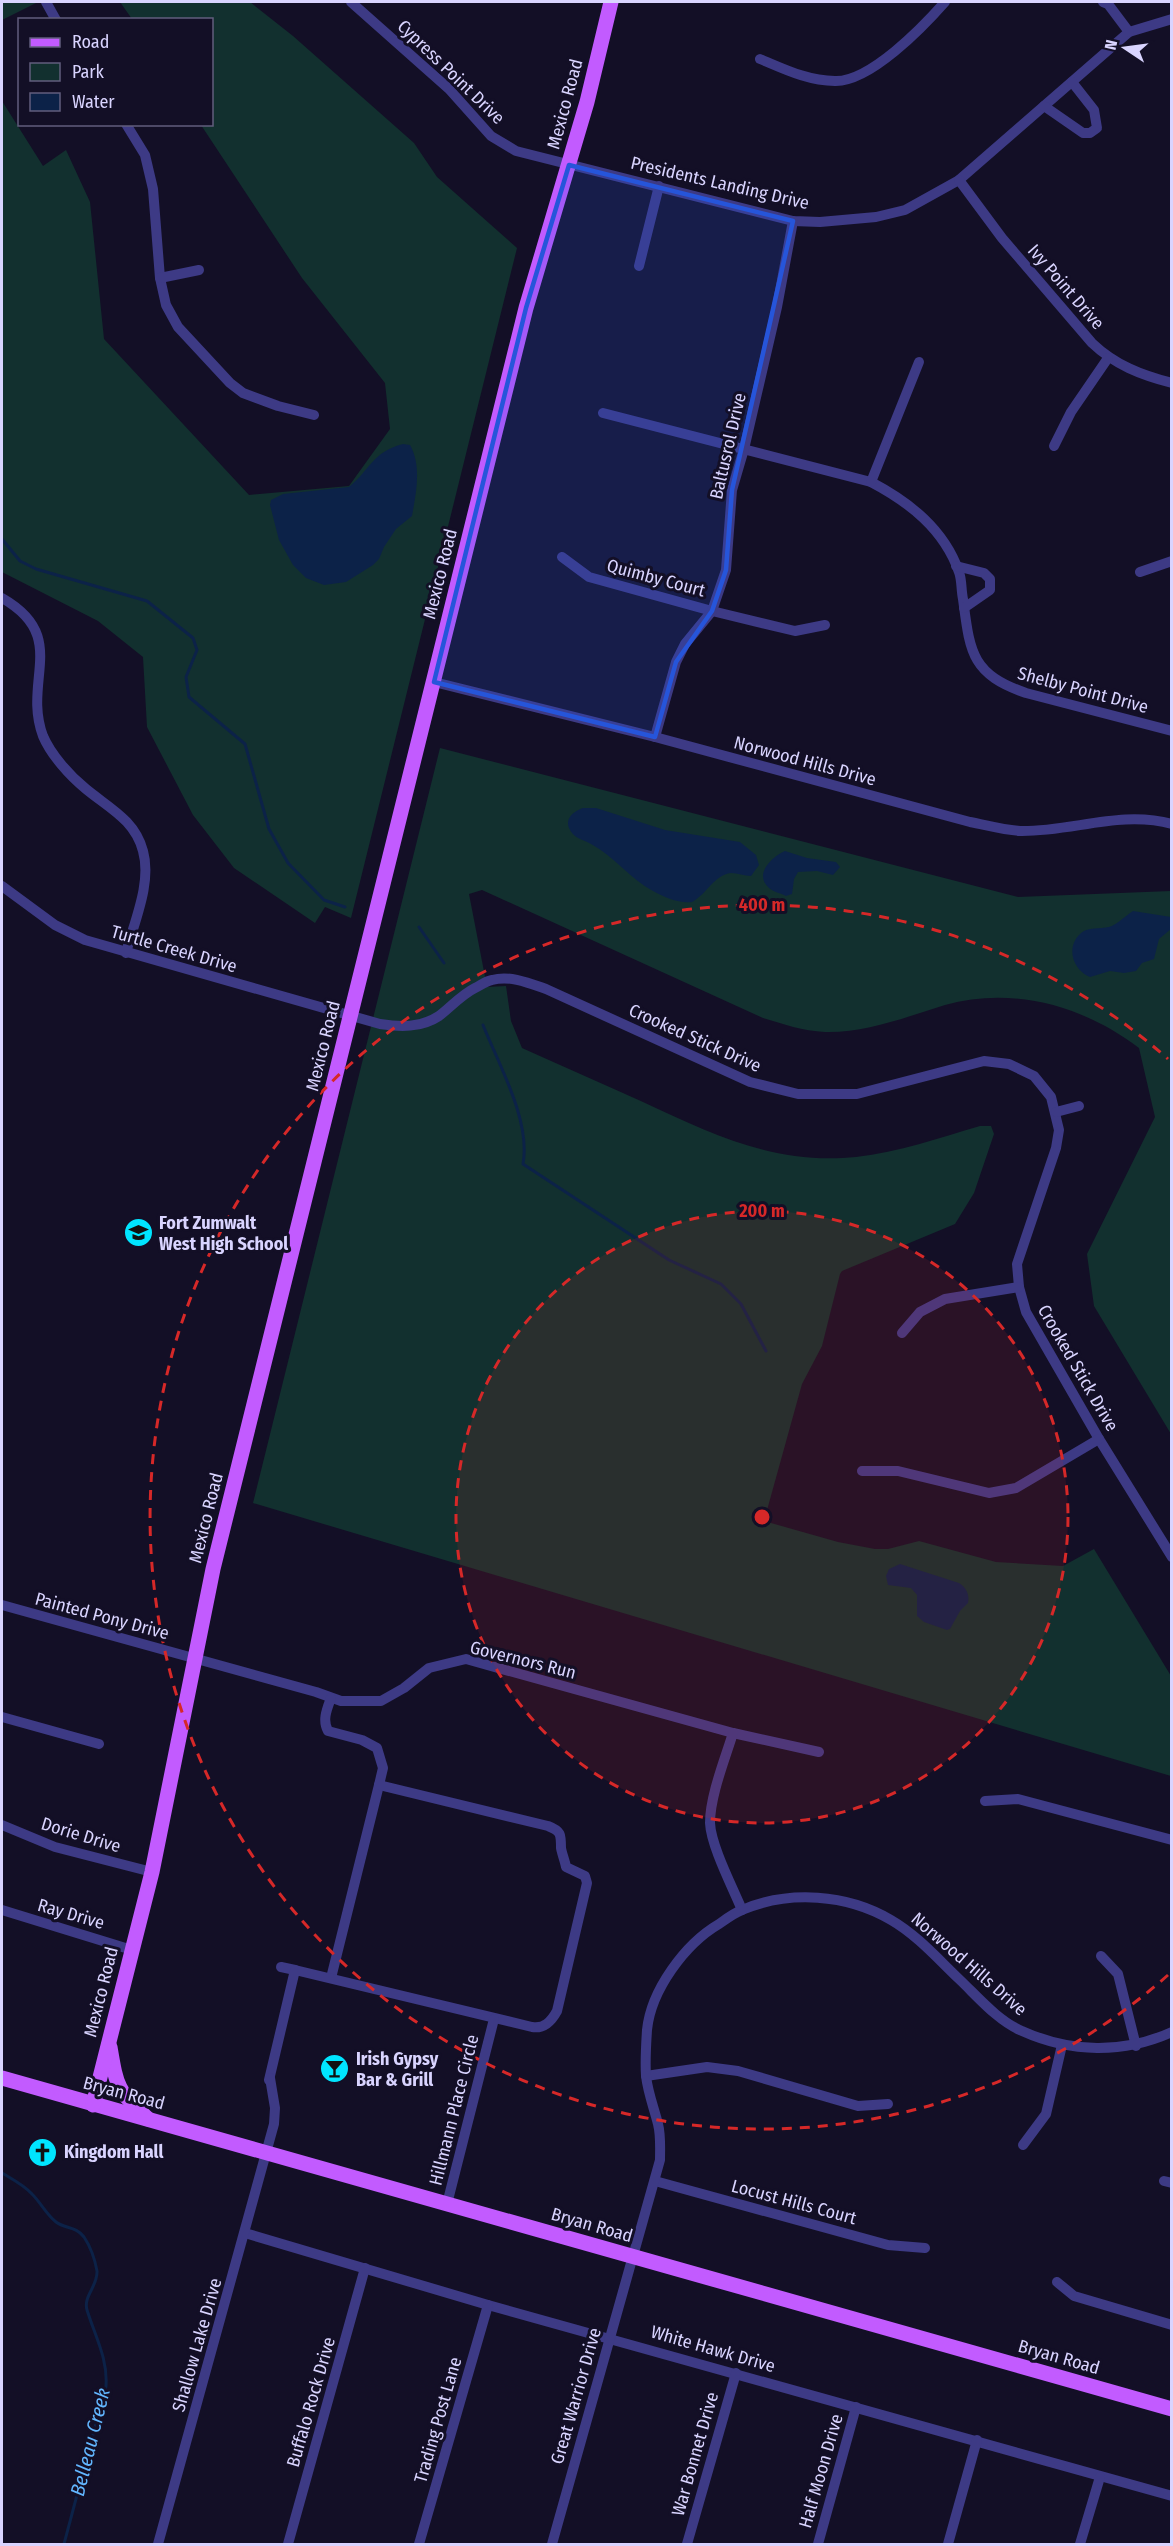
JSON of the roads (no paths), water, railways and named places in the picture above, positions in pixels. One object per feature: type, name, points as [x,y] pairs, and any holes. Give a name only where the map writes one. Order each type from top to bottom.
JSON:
[{"type":"main road","name":"Mexico Road","points":[[93,2105],[152,1872],[193,1658],[213,1569],[526,308],[569,165],[611,2]]},
{"type":"main road","points":[[109,2041],[120,2091],[149,2120]]},
{"type":"main road","name":"Bryan Road","points":[[2,2078],[1172,2409]]},
{"type":"street","points":[[46,2],[55,18]]},
{"type":"street","name":"Cypress Point Drive","points":[[353,2],[449,89],[491,136],[522,154],[569,165]]},
{"type":"street","points":[[760,59],[802,76],[836,81],[852,78],[870,70],[933,16],[945,2]]},
{"type":"street","points":[[1103,2],[1108,4],[1129,32]]},
{"type":"street","name":"Presidents Landing Drive","points":[[569,165],[793,221],[820,222],[890,214],[905,210],[959,180],[1129,32],[1172,19]]},
{"type":"street","points":[[1044,106],[1083,133],[1090,133],[1097,128],[1094,110],[1072,82]]},
{"type":"street","points":[[127,126],[145,155],[153,189],[160,278],[166,305],[178,327],[230,383],[257,400],[314,415]]},
{"type":"street","name":"Ivy Point Drive","points":[[959,180],[1010,247],[1092,343],[1108,358],[1146,376],[1172,383]]},
{"type":"street","points":[[639,266],[659,186]]},
{"type":"street","name":"Baltusrol Drive","points":[[655,737],[676,662],[685,644],[712,611],[726,570],[732,490],[744,449],[777,307],[793,221]]},
{"type":"street","points":[[160,278],[200,270]]},
{"type":"street","points":[[1054,446],[1071,412],[1108,358]]},
{"type":"street","points":[[871,482],[919,362]]},
{"type":"street","name":"Shelby Point Drive","points":[[603,413],[871,482],[913,507],[942,540],[959,572],[974,655],[990,676],[1003,685],[1026,693],[1172,731]]},
{"type":"street","name":"Quimby Court","points":[[562,557],[589,577],[712,611],[795,631],[825,625]]},
{"type":"street","points":[[1140,572],[1172,561]]},
{"type":"street","points":[[956,566],[984,573],[990,579],[990,590],[964,608]]},
{"type":"street","points":[[2,598],[14,605],[29,619],[41,648],[36,705],[44,737],[61,763],[84,788],[123,816],[139,839],[146,862],[145,880],[126,953]]},
{"type":"street","name":"Norwood Hills Drive","points":[[434,682],[655,737],[948,817],[1009,829],[1055,828],[1125,818],[1172,824]]},
{"type":"street","name":"Turtle Creek Drive","points":[[2,886],[70,934],[126,953],[351,1016]]},
{"type":"street","name":"Crooked Stick Drive","points":[[351,1016],[380,1024],[414,1026],[437,1017],[467,992],[491,980],[519,980],[546,989],[750,1082],[798,1094],[857,1094],[984,1061],[1009,1064],[1034,1076],[1051,1097],[1059,1130],[1056,1148],[1017,1264],[1019,1287],[1026,1312],[1099,1439],[1172,1557]]},
{"type":"street","points":[[1056,1112],[1079,1106]]},
{"type":"street","points":[[902,1333],[920,1312],[945,1299],[1019,1287]]},
{"type":"street","points":[[862,1471],[898,1472],[989,1493],[1003,1492],[1016,1488],[1099,1439]]},
{"type":"street","name":"Painted Pony Drive","points":[[2,1605],[193,1658]]},
{"type":"street","name":"Governors Run","points":[[193,1658],[341,1701],[360,1703],[381,1701],[404,1688],[429,1668],[466,1659],[733,1733],[819,1752]]},
{"type":"street","points":[[331,1698],[326,1712],[325,1725],[328,1731],[362,1740],[377,1748],[383,1767],[331,1978]]},
{"type":"street","points":[[2,1717],[99,1744]]},
{"type":"street","points":[[733,1733],[710,1824],[742,1910]]},
{"type":"street","name":"Hillmann Place Circle","points":[[379,1785],[559,1830],[562,1836],[561,1850],[566,1867],[585,1876],[587,1883],[554,2016],[548,2024],[539,2028],[494,2019],[447,2204]]},
{"type":"street","points":[[985,1801],[1018,1799],[1172,1840]]},
{"type":"street","name":"Dorie Drive","points":[[2,1825],[55,1847],[152,1872]]},
{"type":"street","name":"Norwood Hills Drive","points":[[633,2257],[660,2160],[660,2138],[646,2076],[647,2027],[662,1986],[682,1955],[704,1933],[742,1910],[796,1897],[843,1901],[865,1907],[910,1933],[1009,2023],[1021,2031],[1062,2045],[1097,2049],[1136,2046],[1172,2032]]},
{"type":"street","name":"Ray Drive","points":[[2,1910],[132,1950]]},
{"type":"street","points":[[1101,1956],[1118,1974],[1136,2046]]},
{"type":"street","points":[[281,1967],[494,2019]]},
{"type":"street","name":"Shallow Lake Drive","points":[[158,2544],[266,2153],[274,2118],[269,2079],[295,1970]]},
{"type":"street","points":[[1023,2145],[1046,2114],[1062,2045]]},
{"type":"street","points":[[646,2076],[707,2067],[738,2071],[858,2106],[888,2104]]},
{"type":"street","name":"Locust Hills Court","points":[[655,2181],[888,2245],[925,2248]]},
{"type":"street","name":"White Hawk Drive","points":[[245,2232],[488,2305],[1172,2496]]},
{"type":"street","name":"Great Warrior Drive","points":[[552,2544],[633,2257]]},
{"type":"street","name":"Buffalo Rock Drive","points":[[288,2544],[365,2268]]},
{"type":"street","points":[[1057,2282],[1074,2296],[1172,2325]]},
{"type":"street","name":"Trading Post Lane","points":[[419,2544],[488,2305]]},
{"type":"street","name":"War Bonnet Drive","points":[[687,2544],[736,2373]]},
{"type":"street","name":"Half Moon Drive","points":[[818,2544],[856,2407]]},
{"type":"street","points":[[948,2544],[977,2440]]},
{"type":"street","points":[[1080,2544],[1100,2477]]},
{"type":"water","points":[[403,444],[410,445],[416,462],[417,480],[412,516],[396,529],[379,559],[373,565],[346,582],[324,585],[306,578],[293,565],[279,540],[270,505],[271,500],[283,494],[349,487],[384,452]]},
{"type":"water","points":[[583,808],[596,808],[665,830],[740,842],[756,855],[759,865],[751,876],[725,874],[692,902],[672,900],[645,886],[599,849],[573,834],[568,821],[574,813]]},
{"type":"water","points":[[785,851],[807,858],[836,862],[840,867],[833,875],[817,871],[798,872],[794,879],[792,894],[786,896],[769,888],[763,877],[770,861]]},
{"type":"water","points":[[1133,911],[1171,917],[1171,929],[1159,939],[1154,959],[1142,963],[1136,971],[1124,973],[1110,971],[1090,977],[1084,974],[1073,958],[1072,951],[1076,939],[1087,930],[1112,926]]},
{"type":"water","points":[[900,1564],[959,1583],[965,1589],[968,1594],[968,1603],[960,1611],[950,1629],[924,1622],[917,1616],[917,1595],[911,1588],[888,1585],[886,1576],[889,1569]]},
{"type":"waterway","points":[[2,539],[20,561],[36,569],[147,601],[193,638],[197,650],[186,677],[189,697],[245,744],[269,829],[288,863],[324,900],[345,907]]},
{"type":"waterway","points":[[419,927],[444,963]]},
{"type":"waterway","points":[[483,1025],[518,1112],[524,1147],[523,1164],[669,1260],[721,1284],[741,1304],[766,1351]]},
{"type":"waterway","name":"Belleau Creek","points":[[2,2173],[29,2191],[56,2222],[81,2233],[94,2258],[97,2271],[86,2305],[103,2357],[106,2386],[64,2544]]},
{"type":"place","name":"Fort Zumwalt West High School","points":[[138,1233]]},
{"type":"place","name":"Irish Gypsy Bar & Grill","points":[[335,2069]]},
{"type":"place","name":"Kingdom Hall","points":[[43,2152]]}]
